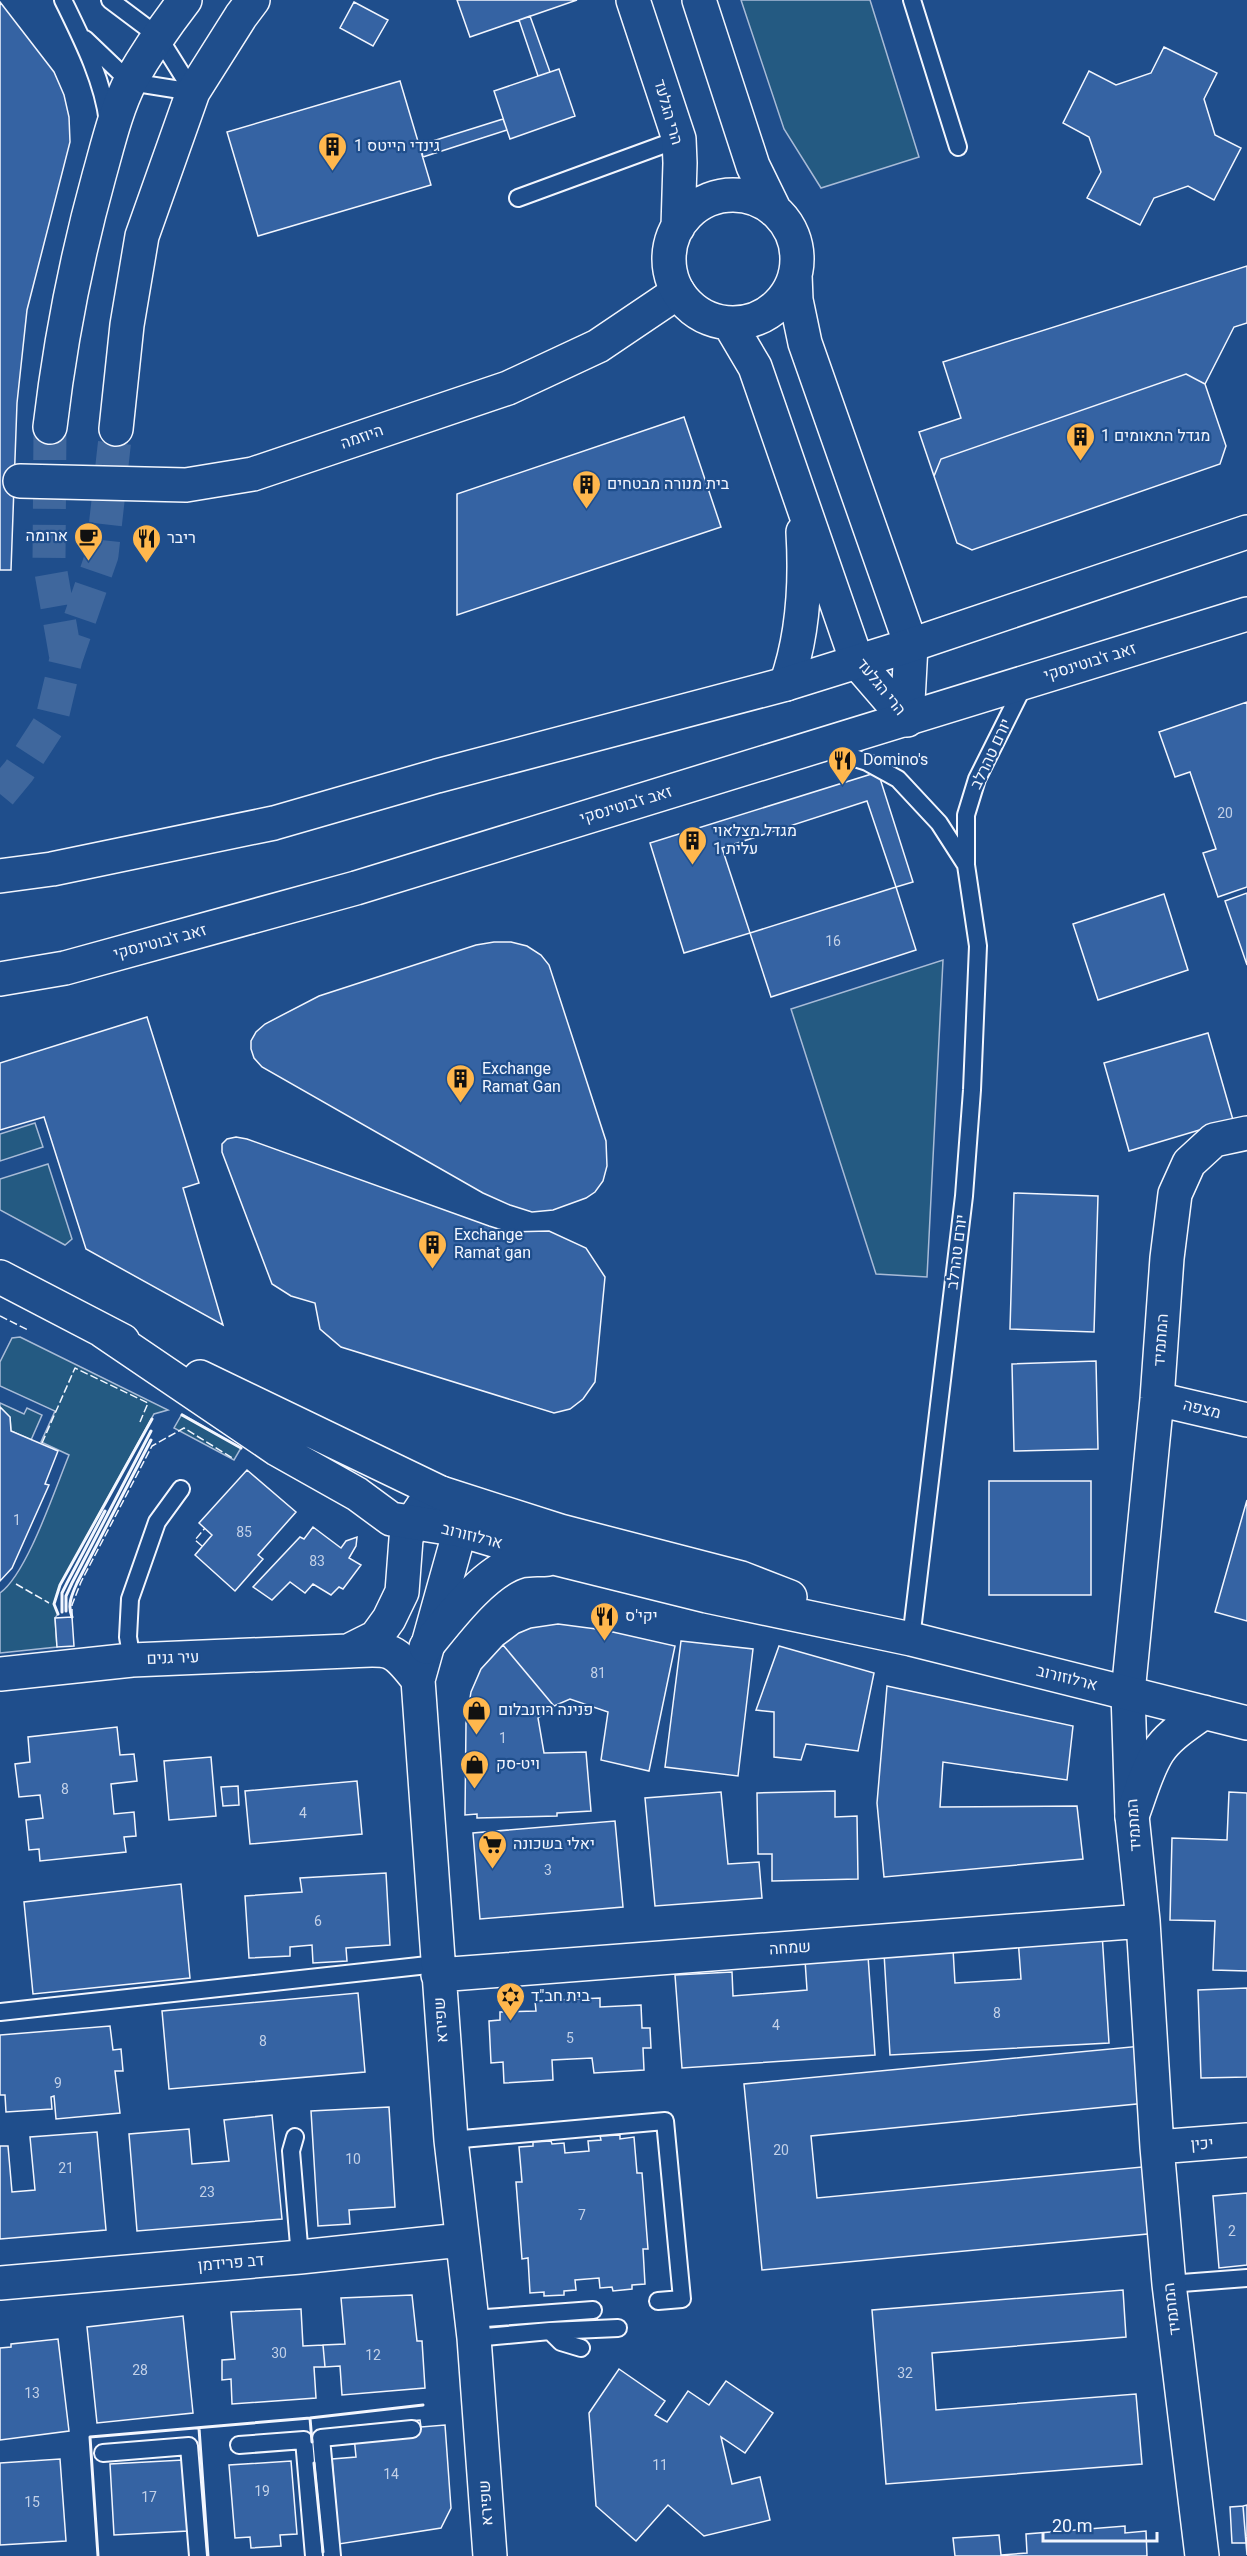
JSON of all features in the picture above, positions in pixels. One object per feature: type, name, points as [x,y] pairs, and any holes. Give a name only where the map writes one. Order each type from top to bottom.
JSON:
[{"type":"street","points":[[50,428],[66,314],[86,225],[110,138],[130,82],[158,36],[185,0]]},
{"type":"street","points":[[116,429],[127,325],[142,236],[193,92],[253,0]]},
{"type":"street","name":"הרי הגלעד","points":[[633,0],[679,139],[678,227]]},
{"type":"street","points":[[699,0],[753,166],[775,211],[787,225],[795,241],[797,258],[795,275],[789,292],[778,306],[763,316],[747,322],[729,323],[709,319],[691,308],[678,292],[671,277],[669,260],[671,243],[678,227],[689,213],[705,202],[722,196],[742,196],[759,201],[775,211]]},
{"type":"street","name":"הרי הגלעד","points":[[795,275],[796,300],[805,343],[911,645],[907,720]]},
{"type":"street","name":"היוזמה","points":[[20,481],[186,485],[253,474],[508,388],[598,346],[678,292]]},
{"type":"street","name":"הרי הגלעד","points":[[729,323],[755,367],[857,662],[907,720]]},
{"type":"street","points":[[786,684],[795,656],[802,598],[801,497]]},
{"type":"street","points":[[0,876],[52,868],[274,823],[437,776],[786,684],[911,645],[1247,532]]},
{"type":"street","name":"זאב ז'בוטינסקי","points":[[0,979],[64,968],[356,888],[1247,614]]},
{"type":"street","name":"המתמיד","points":[[1202,2556],[1168,2284],[1143,1921],[1132,1816],[1128,1693],[1157,1399],[1167,1258],[1175,1194],[1189,1162],[1215,1140],[1247,1133]]},
{"type":"street","name":"ארלוזורוב","points":[[0,1277],[103,1332],[441,1493],[560,1531],[741,1578],[899,1636]]},
{"type":"street","name":"ארלוזורוב","points":[[103,1332],[278,1449],[357,1494],[391,1519],[460,1530],[555,1558],[707,1596],[899,1636],[1247,1723]]},
{"type":"street","name":"מצפה","points":[[1157,1399],[1247,1420]]},
{"type":"street","points":[[441,1493],[453,1512],[460,1530]]},
{"type":"street","name":"עיר גנים","points":[[348,1651],[376,1637],[389,1619],[402,1592],[406,1539],[411,1524],[423,1506],[441,1493]]},
{"type":"street","name":"שפירא","points":[[460,1530],[418,1680],[451,2140],[473,2328],[490,2556]]},
{"type":"street","points":[[426,1647],[468,1599],[500,1570],[519,1561],[555,1558]]},
{"type":"street","name":"עיר גנים","points":[[0,1674],[132,1660],[387,1649],[402,1658],[418,1680]]},
{"type":"street","points":[[1132,1816],[1158,1751],[1175,1733],[1204,1712]]},
{"type":"street","name":"שמחה","points":[[438,1969],[1143,1921]]},
{"type":"street","name":"יכין","points":[[1157,2147],[1247,2140]]},
{"type":"street","name":"דב פרידמן","points":[[0,2283],[300,2258],[461,2240]]},
{"type":"lane","points":[[63,0],[80,34],[106,104],[110,138]]},
{"type":"lane","points":[[110,0],[158,36],[193,92]]},
{"type":"lane","points":[[912,0],[958,147]]},
{"type":"lane","points":[[80,34],[130,82],[193,92]]},
{"type":"lane","points":[[518,198],[679,139]]},
{"type":"lane","name":"יורם טהרלב","points":[[899,1636],[964,1196],[972,1090],[978,946],[966,865],[966,815],[977,779],[1025,682]]},
{"type":"lane","name":"יורם טהרלב","points":[[819,747],[867,762],[898,779],[939,823],[966,865]]},
{"type":"lane","points":[[132,1660],[128,1637],[130,1599],[157,1522],[181,1489]]},
{"type":"lane","points":[[0,2012],[438,1969]]},
{"type":"lane","points":[[451,2140],[665,2121],[682,2299],[658,2301]]},
{"type":"lane","points":[[295,2138],[291,2151],[300,2258]]},
{"type":"lane","points":[[1168,2284],[1247,2278]]},
{"type":"lane","points":[[473,2328],[593,2310]]},
{"type":"lane","points":[[473,2328],[550,2331],[618,2328]]},
{"type":"lane","points":[[550,2331],[561,2342],[581,2348]]},
{"type":"lane","points":[[332,2556],[321,2438],[412,2429]]},
{"type":"lane","points":[[239,2445],[304,2440],[314,2556]]},
{"type":"lane","points":[[103,2453],[189,2446],[198,2556]]},
{"type":"shaded area","points":[[741,0],[870,0],[919,157],[821,188],[784,129]]},
{"type":"shaded area","points":[[943,960],[927,1277],[876,1274],[791,1009]]},
{"type":"shaded area","points":[[35,1123],[43,1147],[0,1161],[0,1134]]},
{"type":"shaded area","points":[[48,1164],[72,1239],[65,1245],[0,1210],[0,1179]]},
{"type":"shaded area","points":[[20,1337],[168,1410],[154,1414],[60,1585],[54,1604],[58,1614],[55,1618],[57,1647],[0,1653],[0,1593],[10,1583],[30,1550],[69,1455],[41,1442],[55,1411],[0,1386],[0,1362],[12,1338]]},
{"type":"shaded area","points":[[0,1403],[24,1414],[27,1408],[42,1415],[31,1440],[11,1431],[10,1417],[0,1407]]},
{"type":"shaded area","points":[[182,1414],[241,1448],[234,1460],[174,1428]]},
{"type":"building","points":[[457,0],[577,0],[470,37]]},
{"type":"building","points":[[0,2],[54,72],[64,95],[69,117],[70,142],[27,310],[17,403],[11,570],[0,570]]},
{"type":"building","points":[[354,2],[388,20],[373,46],[340,28]]},
{"type":"building","points":[[530,16],[550,72],[538,76],[519,20]]},
{"type":"building","points":[[1164,47],[1217,73],[1204,99],[1215,135],[1241,148],[1214,200],[1188,186],[1154,198],[1140,225],[1087,198],[1101,172],[1089,137],[1063,123],[1089,71],[1116,85],[1151,73]]},
{"type":"building","points":[[559,69],[575,116],[510,139],[494,91]]},
{"type":"building","name":"גינדי הייטס 1","points":[[400,81],[431,185],[258,236],[227,132]]},
{"type":"building","points":[[503,119],[507,130],[423,157],[420,145]]},
{"type":"building","points":[[1247,266],[1247,323],[1234,327],[1205,384],[1186,374],[941,459],[934,476],[919,432],[961,418],[943,362]]},
{"type":"building","name":"מגדל התאומים 1","points":[[1186,374],[1205,384],[1226,446],[1220,464],[972,550],[957,543],[934,476],[941,459]]},
{"type":"building","name":"בית מנורה מבטחים","points":[[684,417],[721,527],[457,615],[457,494]]},
{"type":"building","points":[[1247,702],[1247,887],[1218,897],[1203,853],[1216,849],[1190,772],[1175,777],[1159,732]]},
{"type":"building","name":"מגדל מצלאוי עלית 1","points":[[878,772],[913,882],[896,887],[867,801],[722,848],[750,933],[684,953],[650,843]]},
{"type":"building","points":[[896,887],[916,950],[771,997],[750,933]]},
{"type":"building","points":[[1247,893],[1247,965],[1225,901]]},
{"type":"building","points":[[1164,894],[1188,970],[1098,1000],[1073,924]]},
{"type":"building","name":"Exchange Ramat Gan","points":[[511,942],[527,946],[541,955],[549,965],[606,1141],[607,1166],[603,1181],[595,1192],[586,1198],[553,1210],[532,1212],[483,1193],[262,1067],[254,1058],[251,1049],[251,1041],[256,1032],[265,1024],[319,996],[476,945]]},
{"type":"building","points":[[147,1017],[199,1183],[183,1188],[223,1325],[86,1249],[44,1117],[0,1130],[0,1063]]},
{"type":"building","points":[[1208,1033],[1233,1120],[1129,1151],[1104,1063]]},
{"type":"building","name":"Exchange Ramat gan","points":[[236,1137],[489,1226],[508,1232],[549,1231],[586,1248],[605,1277],[595,1382],[583,1399],[570,1409],[554,1413],[341,1347],[320,1329],[315,1303],[291,1296],[272,1284],[222,1152],[222,1144],[227,1139]]},
{"type":"building","points":[[1014,1193],[1098,1196],[1094,1332],[1010,1329]]},
{"type":"building","points":[[1096,1361],[1098,1449],[1014,1451],[1012,1364]]},
{"type":"building","points":[[0,1407],[10,1417],[11,1431],[58,1451],[45,1484],[49,1485],[12,1568],[0,1581]]},
{"type":"building","points":[[247,1470],[296,1512],[258,1555],[263,1559],[235,1591],[195,1555],[212,1535],[199,1523]]},
{"type":"building","points":[[989,1481],[1091,1481],[1091,1595],[989,1595]]},
{"type":"building","points":[[1247,1500],[1247,1621],[1215,1612]]},
{"type":"building","points":[[313,1527],[341,1548],[346,1541],[357,1537],[356,1546],[349,1558],[361,1565],[343,1589],[339,1587],[331,1595],[313,1584],[305,1593],[290,1582],[272,1600],[253,1587],[300,1537],[304,1539]]},
{"type":"building","points":[[72,1617],[74,1646],[57,1647],[55,1618]]},
{"type":"building","points":[[558,1624],[604,1630],[675,1646],[649,1771],[601,1760],[608,1712],[570,1699],[554,1706],[503,1645],[519,1633],[531,1628]]},
{"type":"building","points":[[681,1641],[753,1649],[738,1776],[665,1767]]},
{"type":"building","points":[[503,1645],[554,1706],[538,1718],[544,1753],[586,1752],[591,1811],[557,1813],[557,1816],[477,1818],[477,1814],[465,1815],[466,1723],[471,1692],[481,1669]]},
{"type":"building","points":[[779,1646],[874,1673],[858,1751],[806,1744],[801,1760],[774,1757],[774,1712],[756,1710]]},
{"type":"building","points":[[887,1686],[1073,1726],[1067,1780],[943,1762],[940,1807],[1077,1806],[1083,1859],[884,1877],[877,1803]]},
{"type":"building","points":[[117,1727],[120,1755],[134,1754],[137,1781],[111,1784],[114,1814],[134,1812],[136,1836],[124,1837],[126,1852],[40,1861],[39,1849],[29,1850],[26,1820],[43,1818],[40,1795],[19,1797],[15,1764],[30,1762],[28,1737]]},
{"type":"building","points":[[211,1757],[216,1816],[169,1820],[164,1761]]},
{"type":"building","points":[[357,1781],[362,1834],[250,1844],[245,1791]]},
{"type":"building","points":[[238,1786],[239,1805],[223,1806],[221,1787]]},
{"type":"building","points":[[835,1791],[835,1817],[857,1816],[858,1879],[772,1881],[772,1854],[758,1854],[757,1793]]},
{"type":"building","points":[[721,1792],[728,1864],[759,1862],[762,1898],[655,1906],[645,1798]]},
{"type":"building","points":[[1229,1792],[1247,1793],[1247,1971],[1213,1970],[1215,1921],[1170,1920],[1172,1838],[1227,1840]]},
{"type":"building","points":[[615,1821],[623,1907],[480,1919],[473,1833]]},
{"type":"building","points":[[386,1873],[390,1945],[346,1948],[347,1961],[313,1963],[312,1945],[290,1947],[290,1956],[249,1958],[245,1896],[302,1892],[300,1878]]},
{"type":"building","points":[[181,1884],[190,1978],[33,1994],[24,1902]]},
{"type":"building","points":[[1102,1933],[1109,2043],[890,2055],[884,1953],[953,1949],[955,1983],[1021,1979],[1018,1938]]},
{"type":"building","points":[[868,1956],[875,2055],[682,2068],[675,1975],[732,1972],[733,1996],[807,1990],[805,1960]]},
{"type":"building","points":[[1247,1988],[1247,2077],[1201,2078],[1198,1990]]},
{"type":"building","points":[[358,1993],[365,2072],[169,2089],[162,2011]]},
{"type":"building","points":[[600,1998],[600,2007],[641,2005],[642,2028],[650,2028],[651,2048],[643,2048],[644,2070],[594,2073],[592,2058],[552,2060],[553,2080],[504,2083],[503,2062],[491,2063],[489,2021],[500,2020],[500,2012],[536,2011],[535,2001]]},
{"type":"building","points":[[110,2026],[113,2050],[121,2049],[123,2071],[115,2071],[120,2113],[56,2119],[54,2096],[51,2097],[52,2109],[6,2112],[5,2095],[0,2095],[0,2035]]},
{"type":"building","points":[[1152,2045],[1157,2102],[811,2136],[817,2198],[1163,2165],[1169,2232],[762,2270],[744,2084]]},
{"type":"building","points":[[389,2107],[395,2207],[349,2210],[350,2224],[318,2226],[311,2111]]},
{"type":"building","points":[[272,2115],[282,2219],[137,2231],[129,2134],[189,2129],[192,2164],[229,2161],[224,2120]]},
{"type":"building","points":[[97,2132],[106,2230],[0,2239],[0,2146],[8,2146],[12,2192],[35,2190],[30,2137]]},
{"type":"building","points":[[620,2135],[620,2139],[634,2137],[637,2173],[642,2173],[648,2249],[643,2249],[645,2284],[632,2285],[632,2289],[613,2291],[612,2287],[600,2288],[599,2278],[575,2280],[576,2290],[564,2291],[564,2295],[544,2296],[544,2292],[530,2293],[528,2258],[522,2259],[516,2182],[522,2182],[519,2147],[533,2146],[533,2142],[551,2141],[552,2144],[564,2143],[565,2153],[589,2151],[588,2141],[601,2140],[600,2136]]},
{"type":"building","points":[[1247,2193],[1247,2265],[1219,2268],[1213,2196]]},
{"type":"building","points":[[1123,2290],[1126,2337],[932,2353],[936,2410],[1136,2394],[1142,2464],[886,2484],[872,2310]]},
{"type":"building","points":[[412,2295],[417,2341],[422,2341],[425,2388],[342,2395],[340,2366],[325,2367],[323,2345],[345,2344],[341,2298]]},
{"type":"building","points":[[301,2309],[303,2346],[323,2345],[325,2367],[314,2367],[316,2398],[232,2404],[231,2379],[222,2380],[222,2360],[235,2359],[231,2312]]},
{"type":"building","points":[[183,2316],[193,2413],[97,2423],[87,2327]]},
{"type":"building","points":[[58,2339],[69,2431],[0,2440],[0,2348],[11,2347],[11,2344]]},
{"type":"building","points":[[619,2369],[665,2401],[655,2415],[667,2422],[688,2391],[709,2405],[726,2381],[773,2413],[745,2453],[721,2437],[732,2484],[760,2477],[770,2520],[704,2536],[668,2505],[636,2541],[596,2506],[589,2413]]},
{"type":"building","points":[[420,2420],[421,2427],[445,2425],[451,2508],[441,2528],[339,2544],[332,2459],[356,2457],[353,2426]]},
{"type":"building","points":[[60,2459],[66,2541],[0,2545],[0,2463]]},
{"type":"building","points":[[183,2460],[188,2531],[114,2535],[110,2464]]},
{"type":"building","points":[[291,2461],[297,2534],[280,2535],[281,2546],[251,2548],[250,2537],[235,2538],[229,2465]]},
{"type":"building","points":[[1247,2505],[1247,2555],[1243,2506]]},
{"type":"building","points":[[1243,2506],[1246,2543],[1232,2543],[1230,2507]]},
{"type":"building","points":[[1125,2526],[1125,2533],[1146,2531],[1147,2556],[955,2556],[953,2538],[999,2535],[1001,2555],[1027,2553],[1026,2534]]},
{"type":"tunnel","points":[[50,427],[49,561],[66,658]]},
{"type":"tunnel","points":[[0,794],[19,771],[51,722],[66,659],[102,555],[116,429]]},
{"type":"fence","points":[[0,1316],[28,1330]]},
{"type":"fence","points":[[42,1443],[75,1368],[148,1403],[140,1422]]},
{"type":"fence","points":[[72,1617],[72,1605],[81,1582],[152,1446],[184,1428],[234,1459]]},
{"type":"fence","points":[[202,1546],[195,1540],[205,1528]]},
{"type":"fence","points":[[16,1584],[49,1603]]},
{"type":"wall","points":[[182,1415],[241,1448]]},
{"type":"wall","points":[[58,1614],[54,1604],[60,1585],[152,1419]]},
{"type":"wall","points":[[66,1611],[66,1596],[72,1583],[151,1431]]},
{"type":"wall","points":[[72,1617],[70,1604],[75,1587],[151,1440]]},
{"type":"wall","points":[[62,1612],[62,1593],[105,1511]]},
{"type":"wall","points":[[98,2556],[90,2437],[310,2418],[423,2405]]},
{"type":"wall","points":[[310,2418],[312,2442]]},
{"type":"wall","points":[[199,2428],[208,2556]]},
{"type":"wall","points":[[314,2463],[323,2552]]},
{"type":"place","name":"גינדי הייטס 1","points":[[333,172]]},
{"type":"place","name":"מגדל התאומים 1","points":[[1080,462]]},
{"type":"place","name":"בית מנורה מבטחים","points":[[586,510]]},
{"type":"place","name":"ארומה","points":[[89,562]]},
{"type":"place","name":"ריבר","points":[[146,564]]},
{"type":"place","name":"Domino's","points":[[842,786]]},
{"type":"place","name":"מגדל מצלאוי עלית 1","points":[[692,866]]},
{"type":"place","name":"Exchange Ramat Gan","points":[[461,1104]]},
{"type":"place","name":"Exchange Ramat gan","points":[[433,1270]]},
{"type":"place","name":"יקי'ס","points":[[604,1642]]},
{"type":"place","name":"פנינה רוזנבלום","points":[[477,1736]]},
{"type":"place","name":"ויט-סק","points":[[475,1790]]},
{"type":"place","name":"יאלי בשכונה","points":[[492,1870]]},
{"type":"place","name":"בית חב\"ד","points":[[510,2022]]}]
